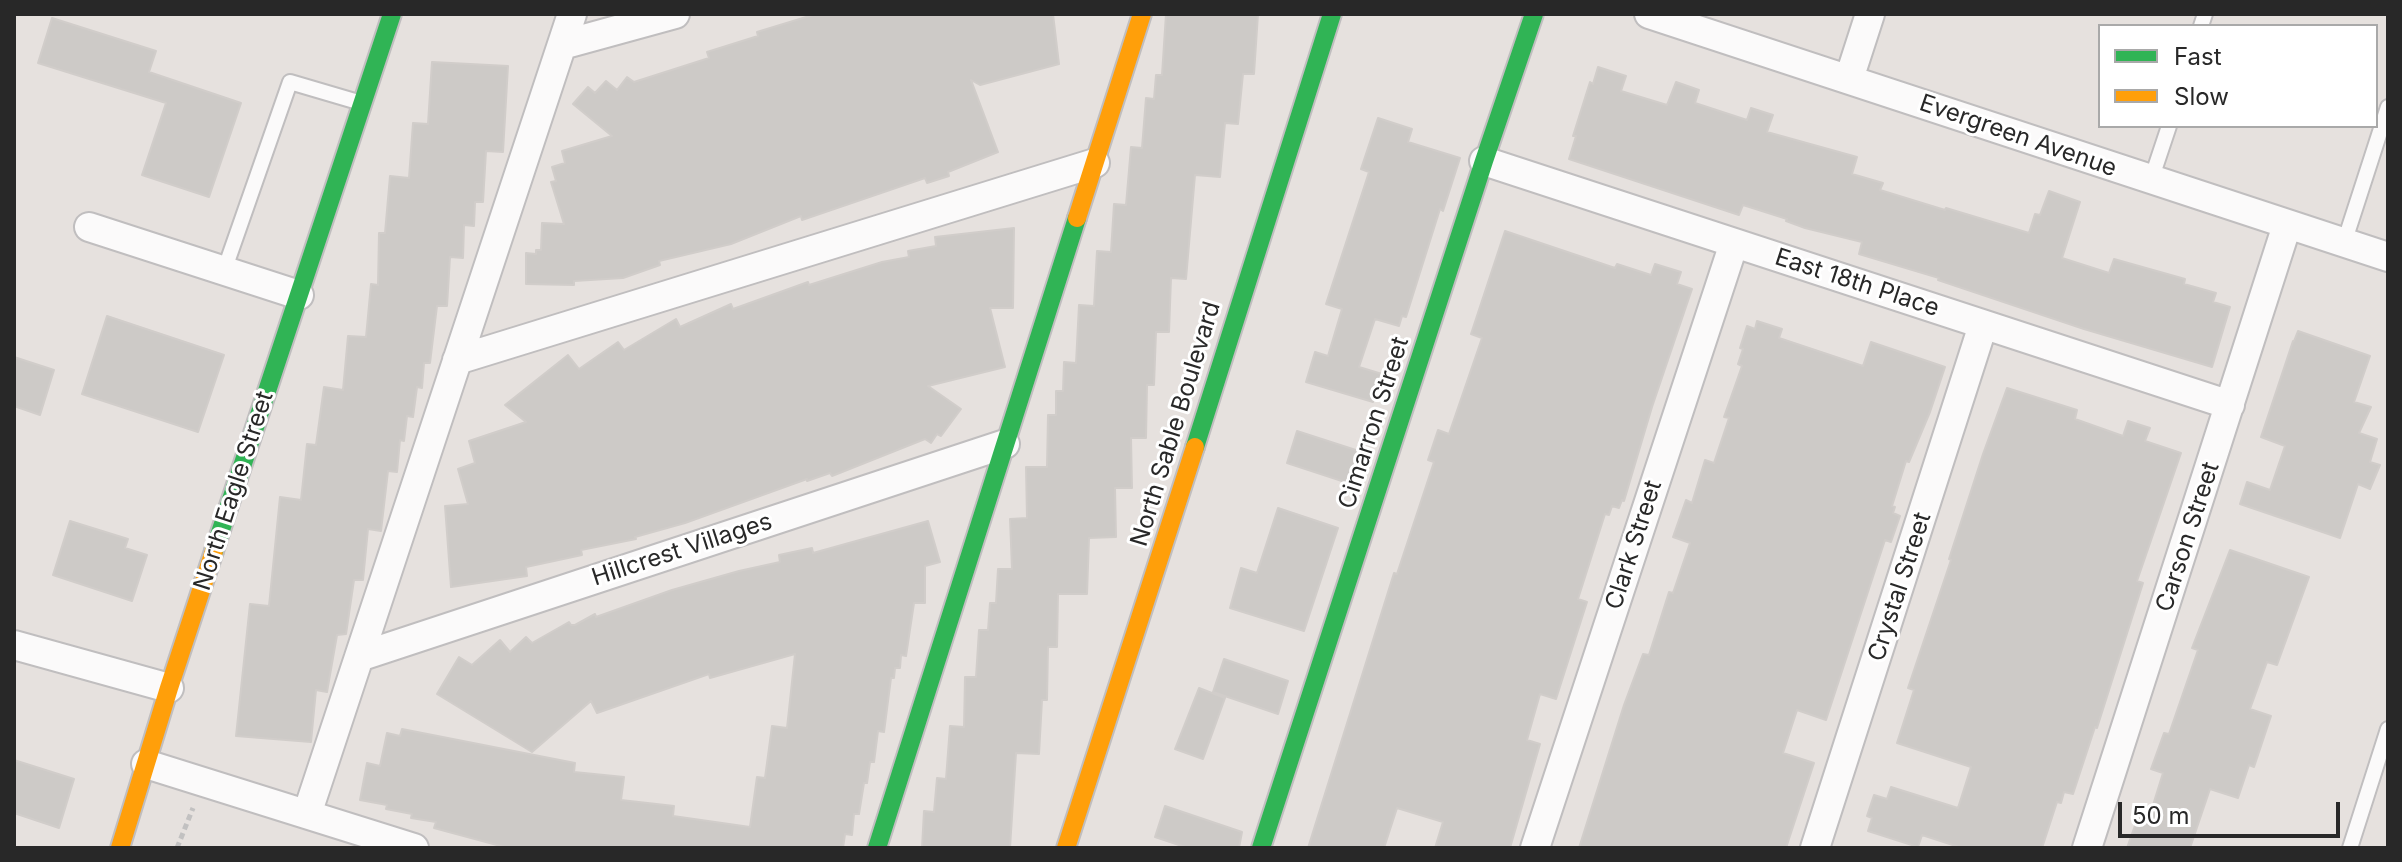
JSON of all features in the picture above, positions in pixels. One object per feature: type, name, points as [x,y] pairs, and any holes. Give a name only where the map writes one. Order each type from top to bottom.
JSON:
[{"type":"street","name":"North Eagle Street","points":[[120,848],[169,688],[392,14]]},
{"type":"street","points":[[307,814],[572,14]]},
{"type":"street","points":[[562,45],[675,14]]},
{"type":"street","points":[[877,848],[1142,14]]},
{"type":"street","name":"North Sable Boulevard","points":[[1066,848],[1332,14]]},
{"type":"street","name":"Cimarron Street","points":[[1261,848],[1534,14]]},
{"type":"street","name":"Evergreen Avenue","points":[[1649,14],[2388,257]]},
{"type":"street","points":[[1849,79],[1870,14]]},
{"type":"street","name":"East 18th Place","points":[[1484,161],[2230,405]]},
{"type":"street","points":[[457,360],[1095,163]]},
{"type":"street","name":"Carson Street","points":[[2087,848],[2287,225]]},
{"type":"street","points":[[89,227],[299,295]]},
{"type":"street","name":"Clark Street","points":[[1535,848],[1734,243]]},
{"type":"street","name":"Crystal Street","points":[[1815,848],[1983,325]]},
{"type":"street","name":"Hillcrest Villages","points":[[359,657],[1005,444]]},
{"type":"street","points":[[14,645],[169,688]]},
{"type":"street","points":[[146,764],[414,848]]},
{"type":"lane","points":[[224,271],[290,82],[363,103]]},
{"type":"lane","points":[[2344,243],[2388,107]]},
{"type":"lane","points":[[2151,180],[2168,128]]},
{"type":"lane","points":[[2350,848],[2388,729]]},
{"type":"path","points":[[177,848],[203,782]]},
{"type":"building","points":[[816,14],[1053,14],[1059,64],[980,85],[971,80],[998,152],[948,172],[949,176],[927,183],[925,178],[802,220],[801,216],[731,244],[659,261],[660,265],[623,278],[574,281],[574,285],[526,284],[526,253],[536,254],[536,250],[541,250],[542,223],[564,224],[551,182],[556,181],[552,167],[565,163],[562,151],[612,136],[573,104],[588,87],[595,93],[606,81],[617,90],[627,77],[634,82],[709,58],[707,52],[758,36],[757,32]]},
{"type":"building","points":[[1166,14],[1258,14],[1254,74],[1243,74],[1238,124],[1225,123],[1220,177],[1195,175],[1186,279],[1171,278],[1169,332],[1156,332],[1154,385],[1147,385],[1146,438],[1131,438],[1132,488],[1115,488],[1116,537],[1089,538],[1087,594],[1058,594],[1057,647],[1048,647],[1047,700],[1042,700],[1039,754],[1016,753],[1010,848],[922,848],[924,811],[934,812],[937,778],[946,779],[950,726],[964,727],[965,677],[976,677],[979,630],[988,630],[990,603],[996,603],[998,569],[1012,569],[1010,519],[1027,518],[1026,467],[1047,467],[1048,415],[1056,415],[1056,391],[1063,391],[1064,362],[1076,363],[1079,305],[1094,306],[1097,251],[1111,252],[1114,204],[1126,205],[1131,147],[1142,148],[1146,98],[1154,99],[1156,75],[1162,75]]},
{"type":"building","points":[[52,18],[156,51],[149,72],[241,103],[209,197],[142,175],[166,103],[38,63]]},
{"type":"building","points":[[432,62],[508,66],[503,152],[486,151],[483,202],[475,202],[474,226],[464,225],[463,258],[450,257],[447,306],[437,306],[430,363],[424,363],[422,388],[417,387],[413,417],[407,416],[404,441],[400,440],[397,472],[388,471],[381,531],[368,529],[363,580],[354,580],[346,634],[337,635],[327,692],[316,690],[311,742],[236,736],[250,604],[269,606],[280,497],[301,500],[307,444],[316,445],[324,387],[343,390],[348,336],[366,337],[371,284],[378,285],[379,233],[385,233],[390,176],[409,178],[413,123],[428,124]]},
{"type":"building","points":[[1598,67],[1626,76],[1621,91],[1667,105],[1676,82],[1699,90],[1695,103],[1747,120],[1751,108],[1773,115],[1767,132],[1857,157],[1852,174],[1883,183],[1880,190],[1945,210],[2029,233],[2035,214],[2040,215],[2049,191],[2080,202],[2062,258],[2109,273],[2114,259],[2185,279],[2184,284],[2216,293],[2213,302],[2230,307],[2212,367],[2084,329],[1939,278],[1859,254],[1862,242],[1805,228],[1743,205],[1739,215],[1569,159],[1590,82],[1593,84]]},
{"type":"building","points":[[1378,118],[1412,129],[1408,142],[1460,158],[1443,211],[1440,209],[1406,317],[1402,316],[1399,326],[1375,319],[1359,367],[1382,374],[1373,402],[1306,382],[1315,352],[1328,356],[1342,309],[1326,304],[1369,172],[1361,169]]},
{"type":"building","points":[[1014,228],[1013,308],[990,308],[1005,367],[928,386],[961,409],[941,436],[937,434],[931,443],[925,439],[832,476],[830,473],[807,479],[636,539],[581,550],[582,555],[526,567],[527,576],[451,587],[445,506],[468,504],[458,469],[475,463],[469,441],[526,422],[505,405],[568,355],[579,369],[618,342],[624,350],[676,319],[680,327],[731,304],[733,309],[808,282],[809,285],[882,262],[909,257],[908,251],[936,246],[935,237]]},
{"type":"building","points":[[1505,231],[1615,268],[1617,264],[1651,275],[1655,264],[1681,272],[1677,284],[1692,289],[1624,501],[1619,508],[1612,506],[1609,515],[1605,514],[1578,599],[1587,602],[1556,699],[1540,694],[1527,740],[1540,744],[1510,848],[1435,848],[1443,822],[1397,808],[1384,848],[1308,848],[1394,573],[1397,574],[1434,462],[1428,460],[1438,430],[1449,434],[1482,338],[1471,334]]},
{"type":"building","points":[[107,316],[224,355],[198,432],[82,394]]},
{"type":"building","points":[[1757,321],[1782,329],[1779,338],[1863,366],[1871,342],[1945,367],[1930,412],[1909,462],[1906,461],[1892,506],[1895,507],[1893,513],[1900,516],[1891,542],[1885,540],[1826,720],[1797,710],[1783,753],[1814,763],[1786,848],[1579,848],[1624,705],[1643,654],[1649,655],[1669,592],[1673,593],[1690,543],[1673,537],[1686,500],[1692,503],[1705,460],[1714,463],[1729,418],[1724,417],[1742,366],[1738,364],[1743,349],[1740,348],[1747,326],[1755,329]]},
{"type":"building","points":[[2298,331],[2370,356],[2354,402],[2371,407],[2359,433],[2377,439],[2370,462],[2380,465],[2370,489],[2358,484],[2340,538],[2240,504],[2247,482],[2270,490],[2285,446],[2261,437]]},
{"type":"building","points":[[14,357],[54,370],[40,415],[14,406]]},
{"type":"building","points":[[2007,388],[2077,410],[2075,419],[2123,436],[2128,421],[2150,428],[2145,441],[2181,453],[2137,581],[2143,583],[2097,728],[2073,794],[2064,792],[2061,803],[2057,802],[2042,848],[1962,848],[1922,835],[1918,847],[1868,831],[1872,818],[1867,816],[1874,795],[1887,799],[1891,787],[1958,808],[1971,767],[1897,743],[1914,690],[1908,688]]},
{"type":"building","points":[[1297,431],[1362,452],[1351,484],[1287,463]]},
{"type":"building","points":[[1278,508],[1338,528],[1304,631],[1230,608],[1241,568],[1257,573]]},
{"type":"building","points":[[70,521],[128,539],[125,548],[147,555],[132,601],[53,575]]},
{"type":"building","points":[[928,521],[940,562],[925,566],[925,603],[914,603],[906,656],[901,655],[900,668],[895,668],[894,678],[891,678],[884,732],[878,731],[874,762],[870,762],[859,814],[854,814],[852,835],[845,834],[843,848],[508,848],[434,828],[436,822],[411,818],[412,814],[386,809],[387,805],[360,800],[367,763],[380,766],[387,733],[400,736],[402,729],[575,763],[574,772],[624,777],[621,800],[674,806],[673,816],[750,827],[757,777],[765,778],[772,726],[787,728],[795,654],[710,678],[709,674],[597,713],[591,701],[532,752],[437,694],[459,657],[472,665],[500,640],[510,652],[526,637],[532,643],[569,622],[575,625],[595,614],[596,617],[672,590],[780,562],[779,555],[812,548],[813,553]]},
{"type":"building","points":[[2230,550],[2309,577],[2277,665],[2267,662],[2250,709],[2271,716],[2254,767],[2249,765],[2238,798],[2210,789],[2190,848],[2127,848],[2138,817],[2148,821],[2163,773],[2151,769],[2164,733],[2169,734],[2198,650],[2192,648]]},
{"type":"building","points":[[1224,659],[1288,681],[1278,714],[1213,692]]},
{"type":"building","points":[[1199,688],[1225,698],[1203,759],[1175,749]]},
{"type":"building","points":[[14,760],[74,779],[59,828],[14,813]]},
{"type":"building","points":[[1165,806],[1242,832],[1239,848],[1188,848],[1155,837]]},
{"type":"traffic: fast","points":[[214,551],[392,14]]},
{"type":"traffic: fast","points":[[1195,447],[1332,14]]},
{"type":"traffic: fast","points":[[1261,848],[1534,14]]},
{"type":"traffic: fast","points":[[877,848],[1077,218]]},
{"type":"traffic: slow","points":[[1077,218],[1142,14]]},
{"type":"traffic: slow","points":[[1066,848],[1195,447]]},
{"type":"traffic: slow","points":[[120,848],[214,551]]}]
